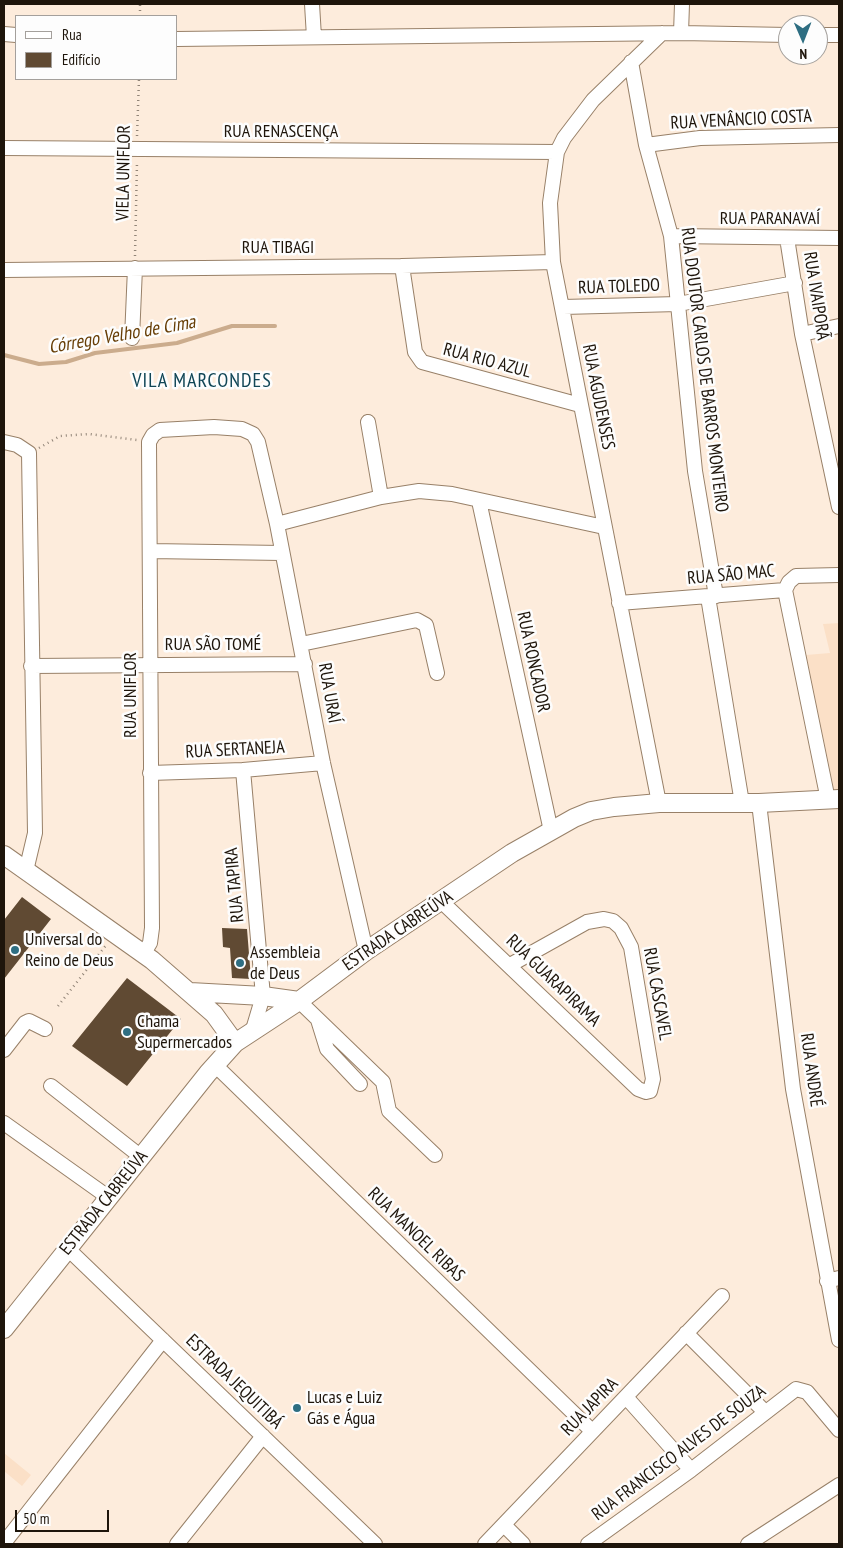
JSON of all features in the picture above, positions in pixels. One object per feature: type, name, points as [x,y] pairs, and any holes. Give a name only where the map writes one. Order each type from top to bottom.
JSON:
[{"type":"main road","name":"ESTRADA CABREÚVA","points":[[4,1329],[140,1156],[235,1043],[299,1001],[366,951],[512,853],[591,811],[659,803],[750,803],[834,800]]},
{"type":"main road","points":[[4,855],[144,953],[214,1014],[235,1043]]},
{"type":"main road","points":[[190,992],[263,996],[299,1001]]},
{"type":"street","points":[[312,4],[314,37]]},
{"type":"street","points":[[681,33],[682,4]]},
{"type":"street","points":[[178,39],[662,33],[778,35]]},
{"type":"street","name":"RUA AGUDENSES","points":[[659,803],[553,262],[550,202],[557,152],[564,138],[593,100],[662,33]]},
{"type":"street","name":"RUA DOUTOR CARLOS DE BARROS MONTEIRO","points":[[631,62],[646,145],[671,236],[695,471],[712,597],[750,803]]},
{"type":"street","name":"RUA VENÂNCIO COSTA","points":[[646,145],[700,138],[839,135]]},
{"type":"street","name":"RUA RENASCENÇA","points":[[4,148],[137,151],[557,152]]},
{"type":"street","name":"RUA PARANAVAÍ","points":[[671,236],[839,238]]},
{"type":"street","name":"RUA IVAIPORÃ","points":[[787,238],[802,334],[839,507]]},
{"type":"street","name":"RUA TIBAGI","points":[[4,270],[402,266],[553,262]]},
{"type":"street","name":"RUA RIO AZUL","points":[[402,266],[415,352],[422,362],[580,406]]},
{"type":"street","points":[[132,338],[134,268]]},
{"type":"street","name":"RUA TOLEDO","points":[[562,307],[678,304],[795,283]]},
{"type":"street","points":[[802,334],[839,326]]},
{"type":"street","points":[[368,422],[381,497]]},
{"type":"street","name":"RUA URAÍ","points":[[151,438],[169,428],[242,429],[253,434],[258,442],[277,524],[323,763],[366,951]]},
{"type":"street","name":"RUA UNIFLOR","points":[[144,953],[150,942],[152,928],[149,663],[151,438]]},
{"type":"street","points":[[4,442],[17,445],[29,453],[35,833],[26,871]]},
{"type":"street","points":[[277,524],[381,497],[419,491],[434,492],[604,527]]},
{"type":"street","name":"RUA RONCADOR","points":[[479,501],[551,831]]},
{"type":"street","points":[[150,551],[282,553]]},
{"type":"street","name":"RUA SÃO MAC","points":[[620,603],[785,590],[789,582],[796,576],[839,575]]},
{"type":"street","points":[[785,590],[834,800]]},
{"type":"street","points":[[301,644],[417,620],[426,624],[437,673]]},
{"type":"street","name":"RUA SÃO TOMÉ","points":[[31,666],[149,663],[305,664]]},
{"type":"street","name":"RUA SERTANEJA","points":[[150,773],[243,770],[323,763]]},
{"type":"street","name":"RUA TAPIRA","points":[[243,770],[263,996]]},
{"type":"street","name":"RUA ANDRÉ","points":[[750,803],[793,1089],[833,1279],[839,1340]]},
{"type":"street","name":"RUA GUARAPIRAMA","points":[[441,901],[638,1089]]},
{"type":"street","name":"RUA CASCAVEL","points":[[510,965],[587,922],[613,921],[621,928],[631,947],[653,1079],[650,1090],[646,1092],[638,1089]]},
{"type":"street","points":[[252,1033],[263,996]]},
{"type":"street","points":[[299,1001],[383,1082],[389,1111],[435,1155]]},
{"type":"street","points":[[318,1020],[327,1049],[360,1084]]},
{"type":"street","points":[[4,1050],[25,1023],[29,1022],[45,1029]]},
{"type":"street","name":"RUA MANOEL RIBAS","points":[[215,1065],[592,1431]]},
{"type":"street","points":[[51,1086],[140,1156]]},
{"type":"street","points":[[4,1123],[108,1197]]},
{"type":"street","name":"ESTRADA JEQUITIBÁ","points":[[67,1248],[375,1544]]},
{"type":"street","name":"RUA JAPIRA","points":[[485,1544],[722,1296]]},
{"type":"street","points":[[686,1333],[765,1412]]},
{"type":"street","points":[[4,1543],[163,1340]]},
{"type":"street","name":"RUA FRANCISCO ALVES DE SOUZA","points":[[588,1544],[691,1470],[792,1392],[800,1389],[807,1392],[839,1430]]},
{"type":"street","points":[[626,1397],[691,1470]]},
{"type":"street","points":[[177,1544],[262,1436]]},
{"type":"street","points":[[748,1544],[839,1485]]},
{"type":"street","points":[[504,1525],[523,1544]]},
{"type":"path","name":"VIELA UNIFLOR","points":[[134,268],[139,80]]},
{"type":"path","points":[[29,453],[60,436],[89,434],[151,438]]},
{"type":"path","points":[[58,1006],[115,933]]},
{"type":"shaded area","points":[[839,623],[839,790],[834,790],[806,655],[830,653],[823,624]]},
{"type":"shaded area","points":[[4,1453],[31,1475],[22,1486],[4,1471]]},
{"type":"building","name":"Universal do Reino de Deus","points":[[22,897],[51,919],[4,979],[4,920]]},
{"type":"building","name":"Assembleia de Deus","points":[[222,928],[247,929],[251,979],[232,978],[230,948],[223,947]]},
{"type":"building","name":"Chama Supermercados","points":[[127,978],[181,1019],[127,1086],[72,1046]]},
{"type":"waterway","name":"Córrego Velho de Cima","points":[[4,355],[39,364],[66,362],[95,353],[177,343],[232,326],[275,326]]},
{"type":"place","name":"Universal do Reino de Deus","points":[[15,950]]},
{"type":"place","name":"Assembleia de Deus","points":[[240,963]]},
{"type":"place","name":"Chama Supermercados","points":[[127,1032]]},
{"type":"place","name":"Lucas e Luiz Gás e Água","points":[[297,1408]]},
{"type":"district","name":"VILA MARCONDES","points":[[202,381]]}]
